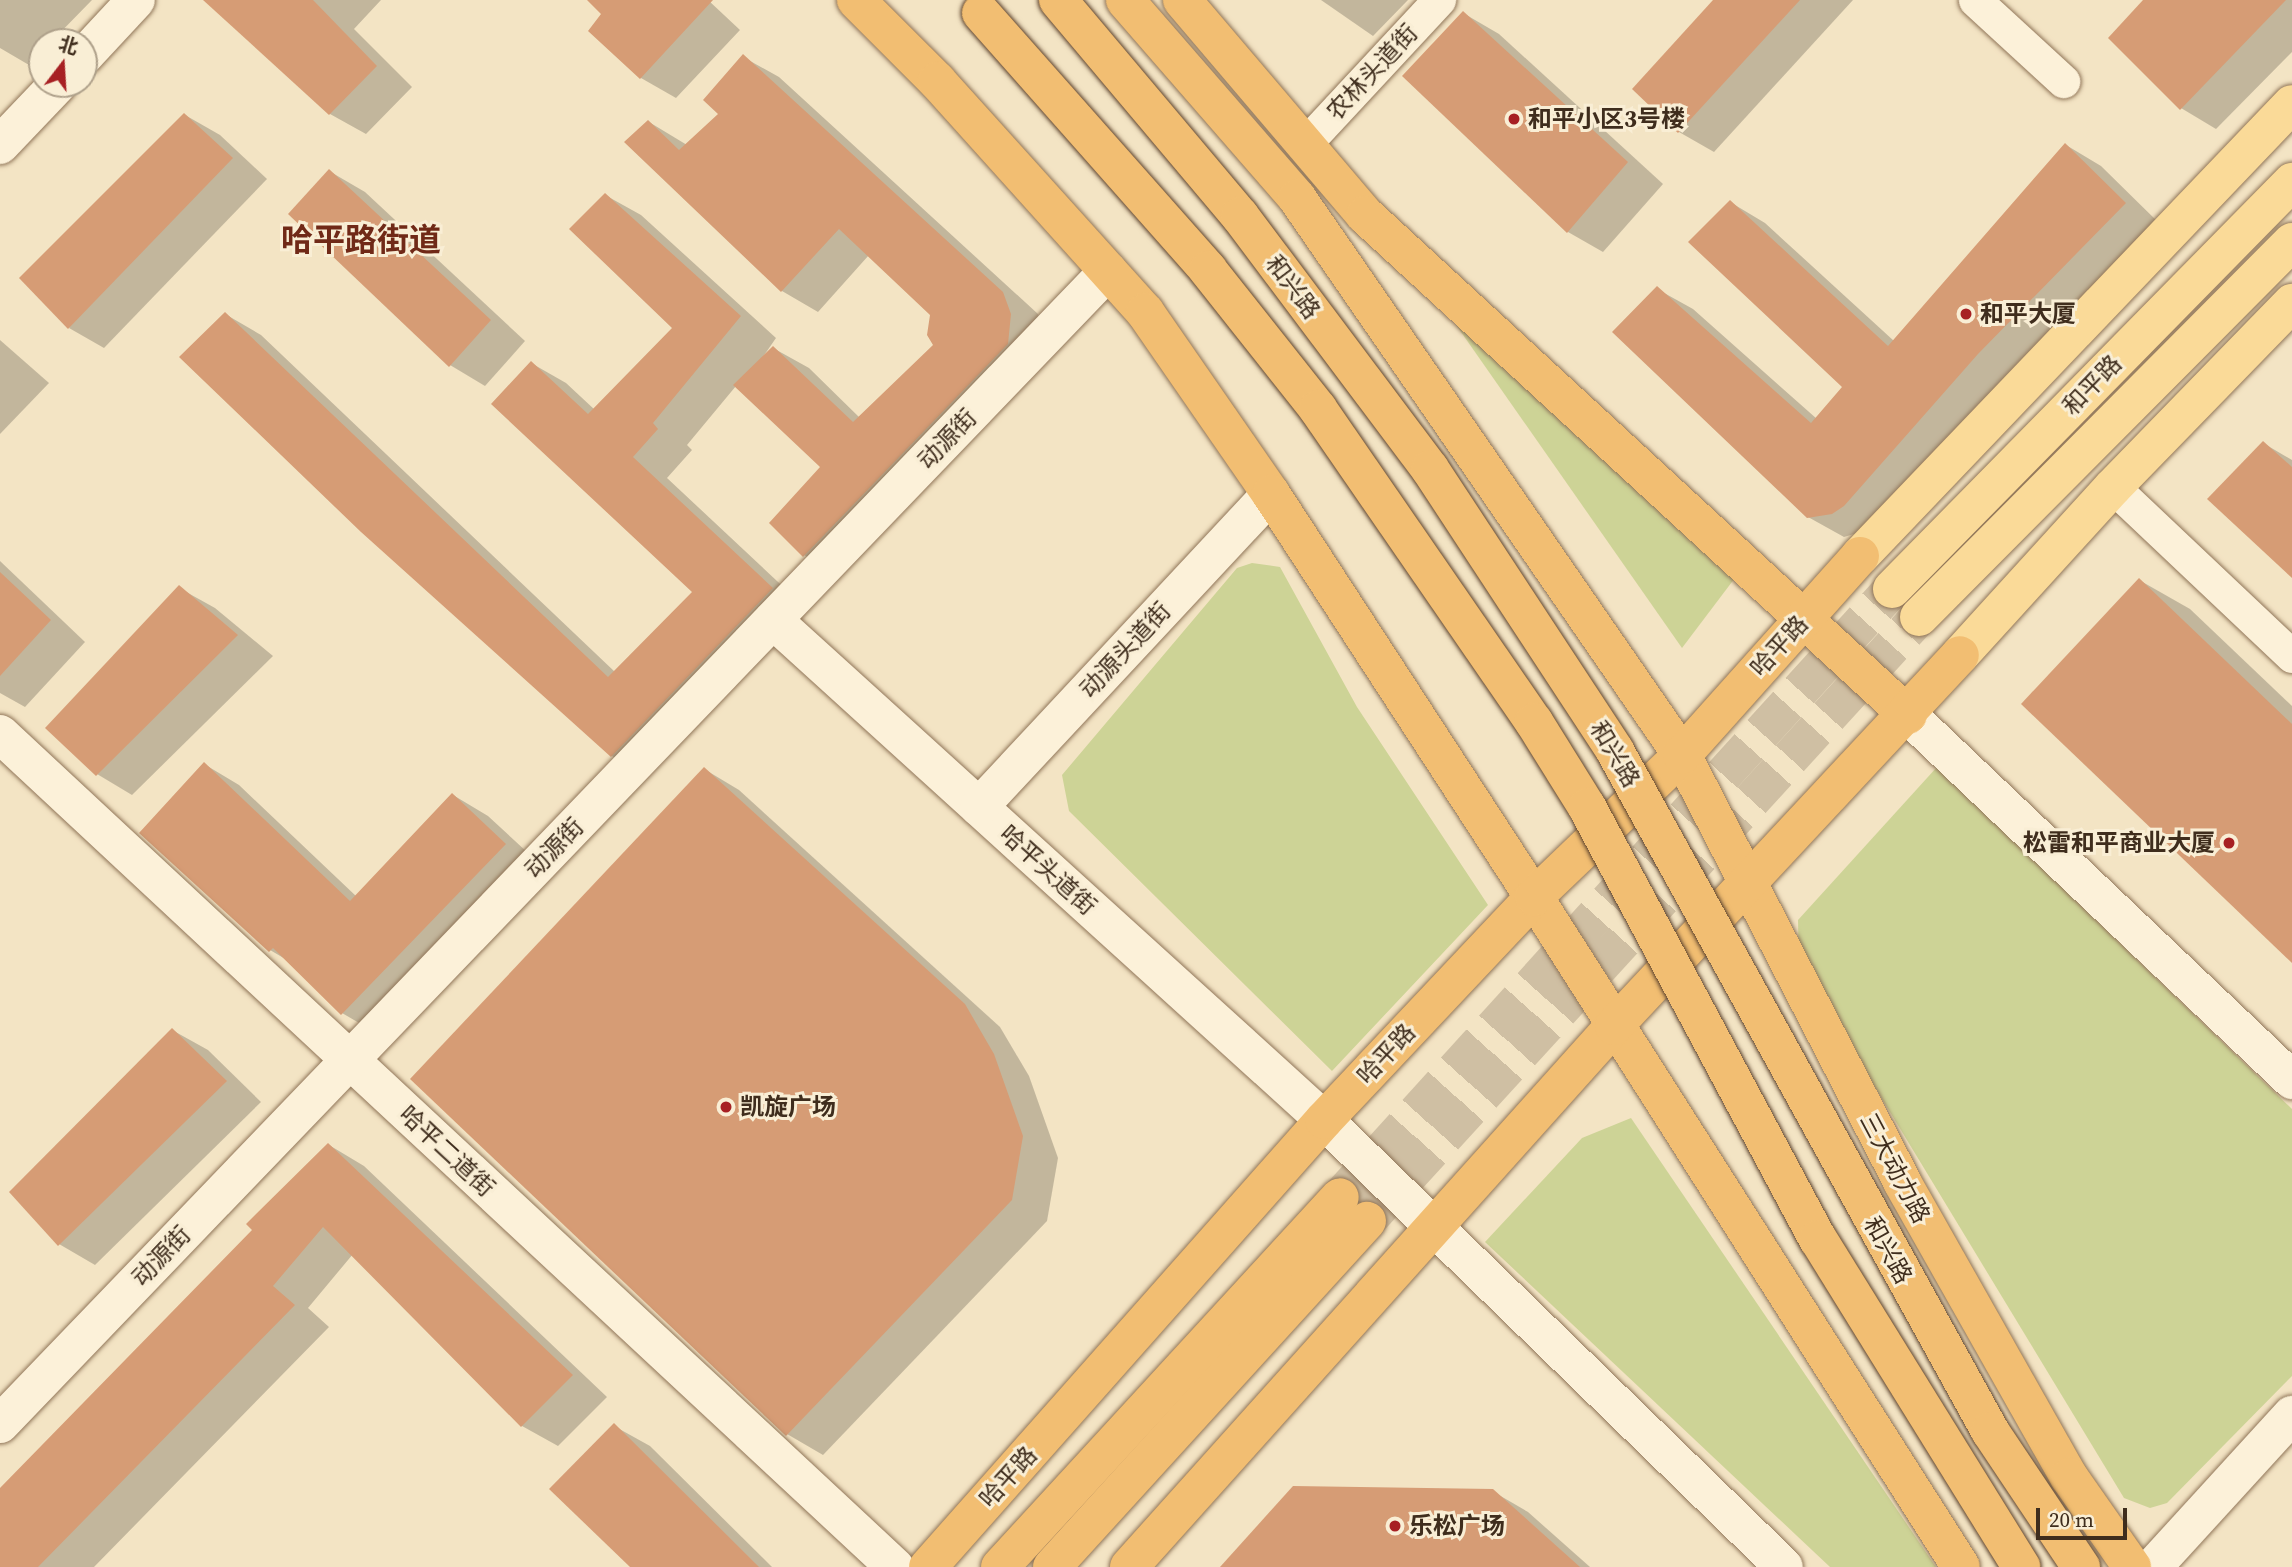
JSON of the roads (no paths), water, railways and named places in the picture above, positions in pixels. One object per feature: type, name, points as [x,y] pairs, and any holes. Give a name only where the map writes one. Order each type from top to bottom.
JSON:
[{"type":"highway","points":[[856,0],[937,81],[1145,312],[1271,494],[1534,897],[1961,1567]]},
{"type":"highway","name":"和兴路","points":[[1058,0],[1240,216],[1430,469],[1615,751],[1990,1431],[2081,1567]]},
{"type":"highway","points":[[1125,0],[1297,198],[1682,755]]},
{"type":"highway","points":[[1182,0],[1365,215],[1908,715]]},
{"type":"highway","points":[[974,7],[1182,240],[1309,398],[1534,722],[1587,807],[1818,1239],[2021,1567]]},
{"type":"highway","name":"哈平路","points":[[928,1567],[1324,1120],[1534,897],[1682,755],[1860,556]]},
{"type":"highway","points":[[1129,1567],[1614,1026],[1747,888],[1960,656]]},
{"type":"highway","name":"三大动力路","points":[[1682,755],[1747,888],[1902,1182],[2055,1454],[2132,1567]]},
{"type":"highway","points":[[1000,1567],[1353,1209],[1052,1567]]},
{"type":"main road","points":[[1860,556],[2292,104]]},
{"type":"main road","name":"和平路","points":[[1892,589],[2292,182]]},
{"type":"main road","name":"和平路","points":[[1919,617],[2292,242]]},
{"type":"main road","points":[[1960,656],[2113,487],[2292,303]]},
{"type":"street","points":[[98,41],[136,0]]},
{"type":"street","name":"农林头道街","points":[[1305,144],[1439,0]]},
{"type":"street","points":[[1975,0],[2063,81]]},
{"type":"street","points":[[0,145],[45,98]]},
{"type":"street","name":"动源街","points":[[0,1424],[1108,271]]},
{"type":"street","points":[[2113,487],[2292,656]]},
{"type":"street","name":"动源头道街","points":[[979,807],[1271,494]]},
{"type":"street","name":"哈平头道街","points":[[773,620],[1324,1120],[1784,1567]]},
{"type":"street","points":[[1908,715],[2292,1080]]},
{"type":"street","name":"哈平二道街","points":[[0,734],[895,1567]]},
{"type":"street","points":[[2153,1567],[2292,1415]]},
{"type":"tunnel","points":[[1340,1197],[1892,589]]},
{"type":"tunnel","points":[[1367,1221],[1919,617]]},
{"type":"place","name":"和平小区3号楼","points":[[1514,119]]},
{"type":"place","name":"和平大厦","points":[[1966,314]]},
{"type":"place","name":"松雷和平商业大厦","points":[[2229,843]]},
{"type":"place","name":"凯旋广场","points":[[726,1107]]},
{"type":"place","name":"乐松广场","points":[[1395,1526]]},
{"type":"district","name":"哈平路街道","points":[[361,240]]}]
